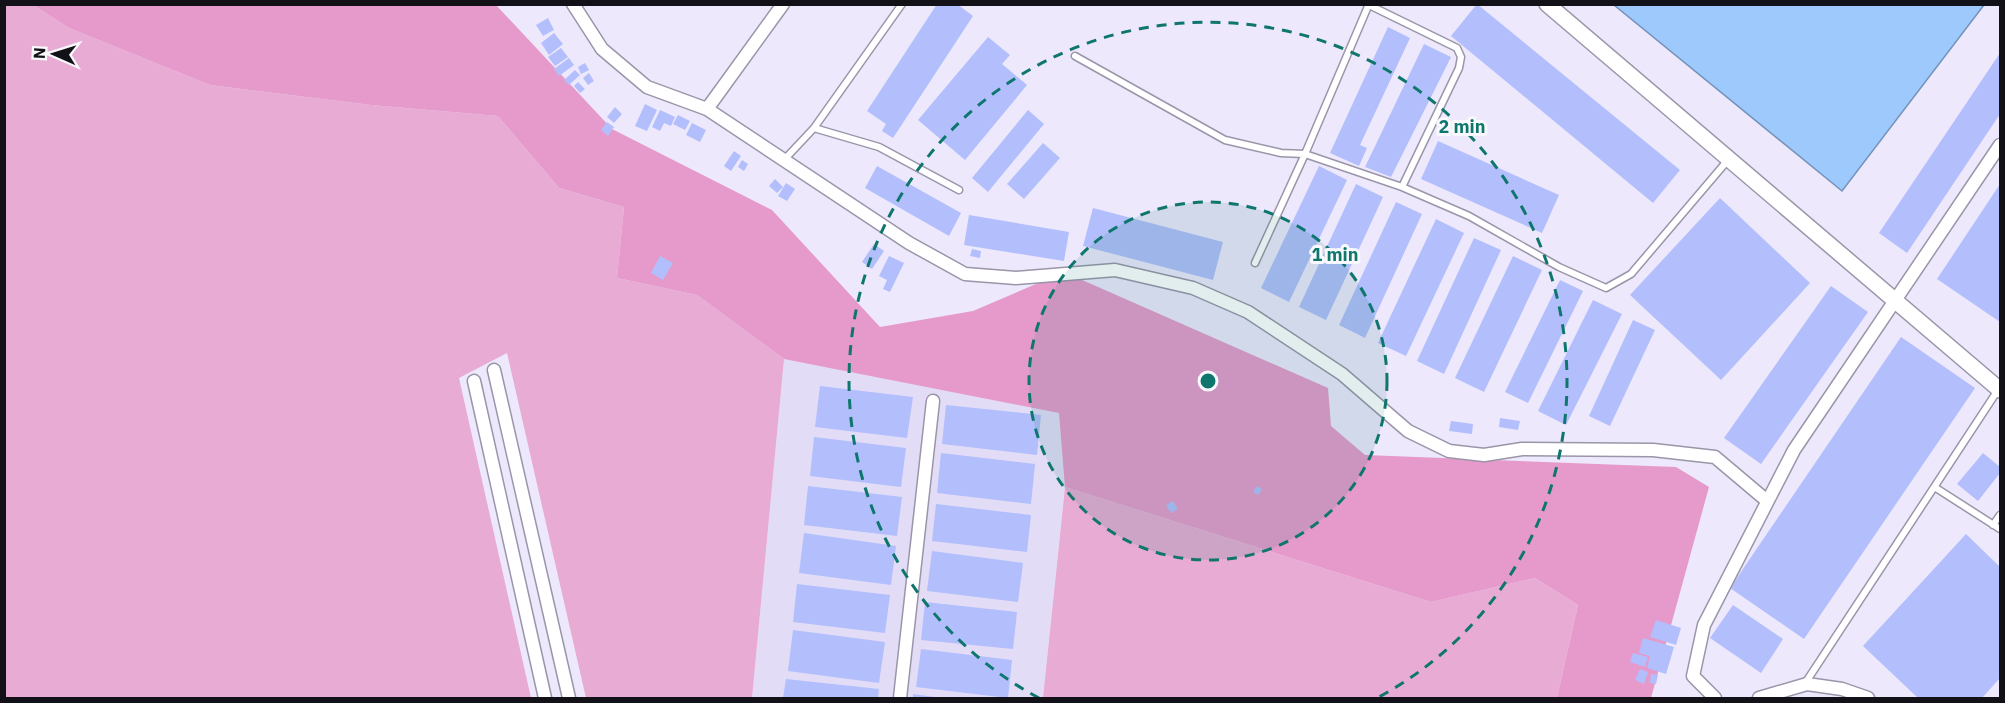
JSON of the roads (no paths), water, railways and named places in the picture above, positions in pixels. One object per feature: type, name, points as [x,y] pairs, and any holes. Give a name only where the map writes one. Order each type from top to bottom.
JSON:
[{"type":"street","points":[[573,4],[602,49],[647,87],[706,110],[909,243],[965,274],[1016,278],[1115,270],[1192,288],[1239,308],[1342,375],[1408,431],[1449,451],[1484,454],[1522,448],[1653,450],[1714,457],[1766,500]]},
{"type":"street","points":[[706,110],[783,4]]},
{"type":"street","points":[[1547,4],[1894,301],[2000,388]]},
{"type":"street","points":[[1715,699],[1693,676],[1704,625],[1766,500],[1794,450],[2001,145]]},
{"type":"street","points":[[494,370],[569,699]]},
{"type":"street","points":[[474,381],[545,699]]},
{"type":"street","points":[[900,699],[933,401]]},
{"type":"street","points":[[1759,699],[1804,686],[1842,689],[1868,699]]},
{"type":"lane","points":[[782,161],[814,128],[902,4]]},
{"type":"lane","points":[[1255,263],[1369,5],[1457,48],[1461,57],[1459,68],[1402,186]]},
{"type":"lane","points":[[1074,56],[1225,140],[1281,153],[1305,154],[1402,186],[1469,216],[1559,267],[1606,288],[1631,274],[1729,159]]},
{"type":"lane","points":[[814,128],[879,147],[959,190]]},
{"type":"lane","points":[[1804,686],[2000,388]]},
{"type":"lane","points":[[1936,488],[2001,529]]},
{"type":"lane","points":[[1994,525],[2001,515]]},
{"type":"water","points":[[1614,5],[1984,5],[1842,191]]}]
